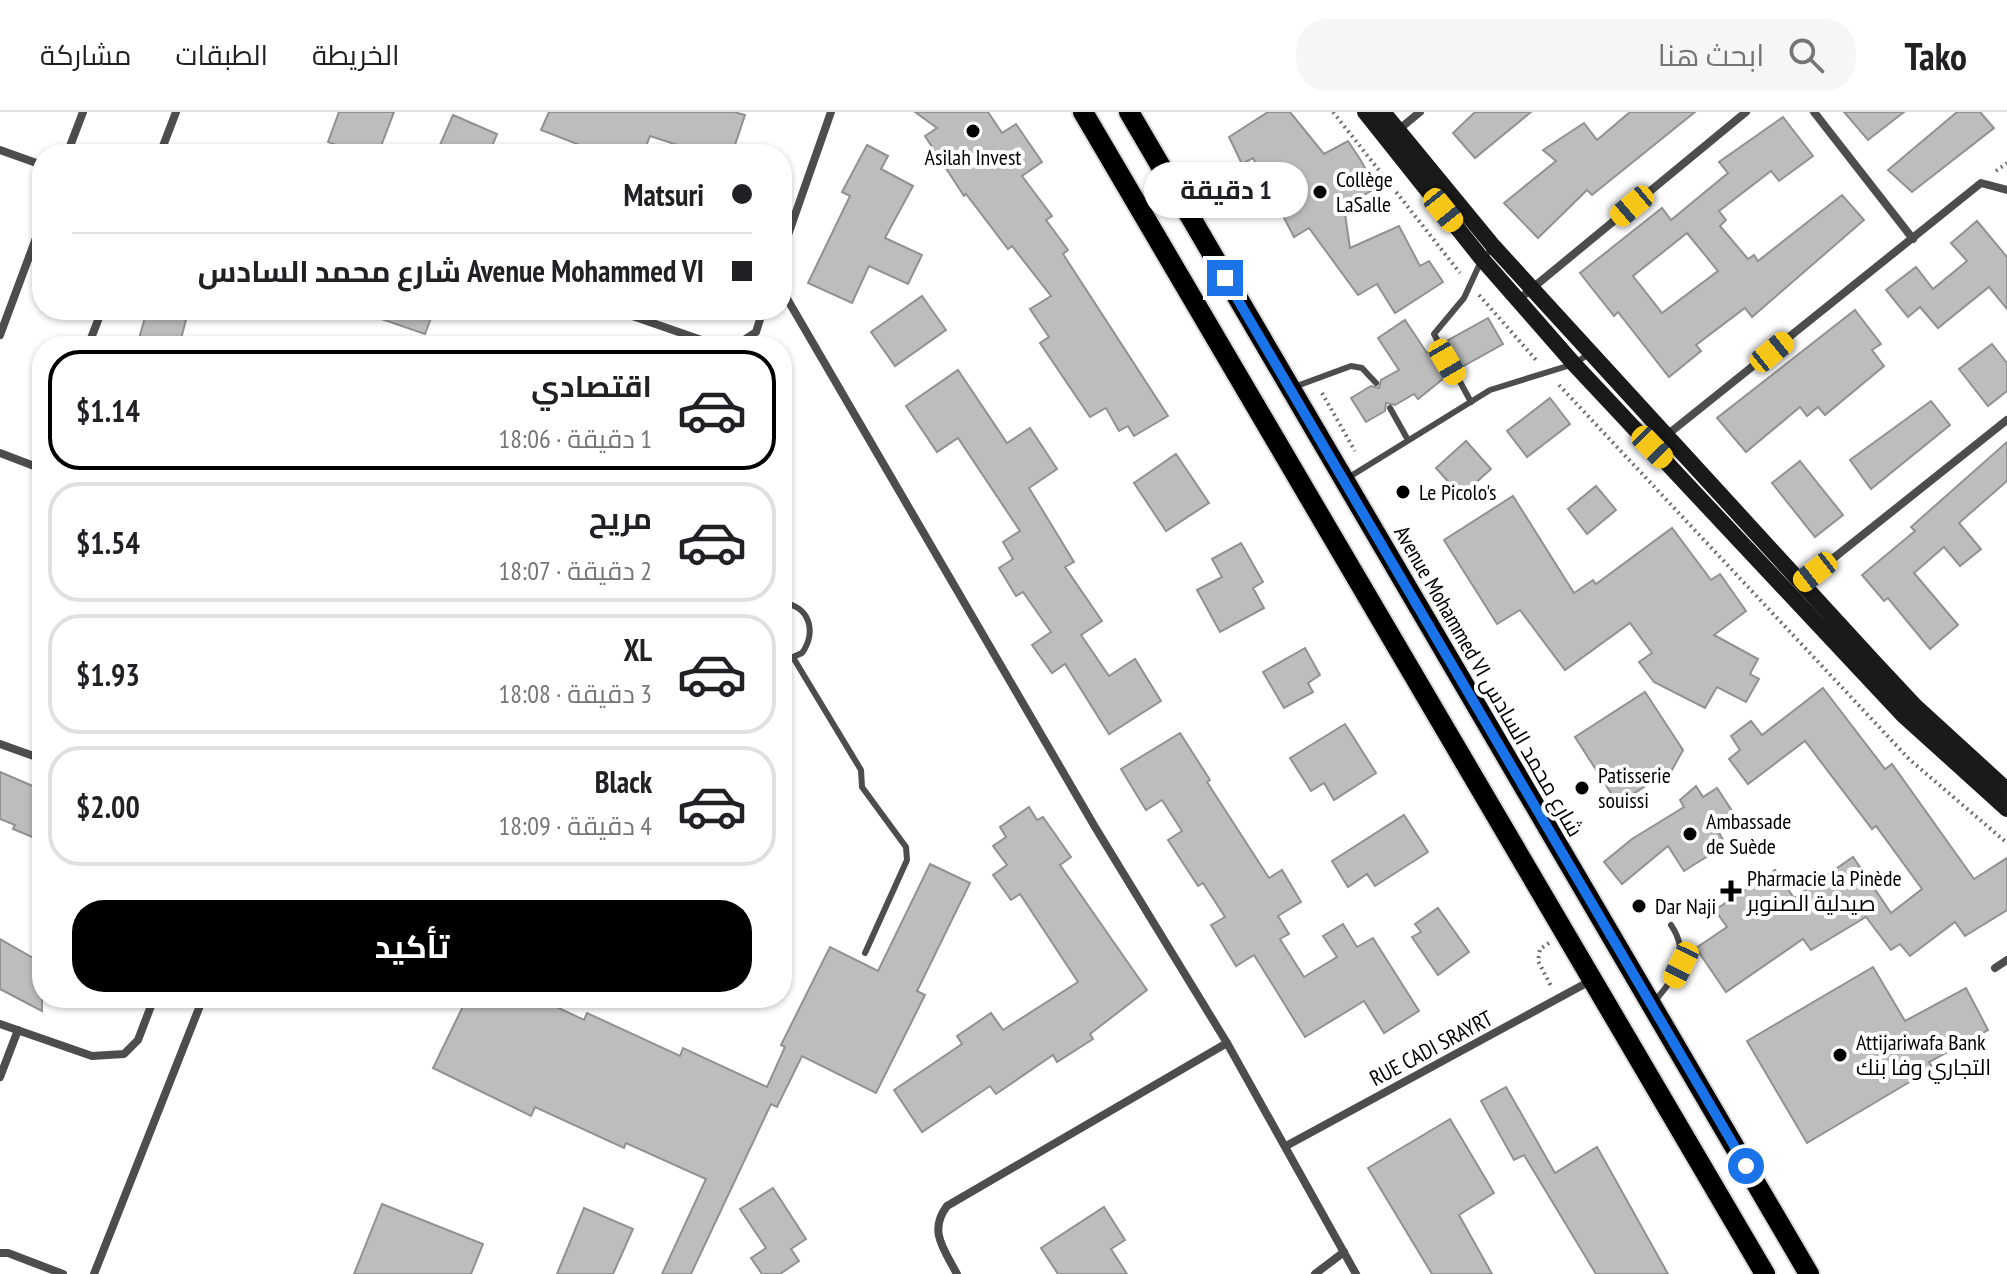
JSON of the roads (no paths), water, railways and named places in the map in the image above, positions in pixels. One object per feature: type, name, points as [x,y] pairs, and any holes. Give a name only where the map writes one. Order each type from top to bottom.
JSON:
[{"type":"main road","points":[[1083,112],[1765,1274]]},
{"type":"main road","name":"Avenue Mohammed VI شارع محمد السادس","points":[[1129,112],[1809,1274]]},
{"type":"main road","points":[[1365,112],[1392,134],[1488,253],[1518,300],[1652,447],[1915,706],[2007,790]]},
{"type":"main road","points":[[1383,112],[1392,134]]},
{"type":"main road","points":[[1488,253],[1532,288],[1667,437],[1903,715],[2007,809]]},
{"type":"street","points":[[71,144],[83,112]]},
{"type":"street","points":[[164,144],[176,112]]},
{"type":"street","points":[[792,223],[831,112]]},
{"type":"street","points":[[1392,134],[1420,112]]},
{"type":"street","points":[[1518,300],[1746,112]]},
{"type":"street","points":[[1814,112],[1913,239]]},
{"type":"street","points":[[0,150],[32,161]]},
{"type":"street","points":[[1652,447],[1981,183],[2007,190]]},
{"type":"street","points":[[0,335],[32,249]]},
{"type":"street","points":[[792,307],[1095,827],[1227,1043],[1356,1274]]},
{"type":"street","points":[[644,320],[690,336]]},
{"type":"street","points":[[1795,587],[2007,420]]},
{"type":"street","points":[[0,453],[32,465]]},
{"type":"street","points":[[0,744],[32,755]]},
{"type":"street","points":[[1995,968],[2007,960]]},
{"type":"street","name":"RUE CADI SRAYRT","points":[[1286,1146],[1593,980]]},
{"type":"street","points":[[0,1024],[92,1056],[124,1054],[138,1040],[150,1008]]},
{"type":"street","points":[[94,1274],[199,1008]]},
{"type":"street","points":[[0,1077],[18,1030]]},
{"type":"street","points":[[957,1274],[936,1229],[938,1218],[947,1206],[1227,1043]]},
{"type":"street","points":[[1315,1274],[1344,1252]]},
{"type":"street","points":[[0,1253],[8,1253],[63,1274]]},
{"type":"lane","points":[[1471,402],[1434,334],[1464,298],[1488,253]]},
{"type":"lane","points":[[1344,480],[1508,382],[1574,364],[1590,353]]},
{"type":"lane","points":[[1290,388],[1351,366],[1362,368],[1376,383]]},
{"type":"lane","points":[[1390,408],[1408,440]]},
{"type":"lane","points":[[792,606],[799,608],[810,625],[808,645],[794,659],[861,770],[862,787],[906,847],[907,860],[901,876],[865,953]]},
{"type":"lane","points":[[1652,1004],[1674,979],[1681,965],[1682,949],[1671,925]]},
{"type":"place","name":"Asilah Invest","points":[[973,131]]},
{"type":"place","name":"Collège LaSalle","points":[[1320,192]]},
{"type":"place","name":"Le Picolo's","points":[[1403,492]]},
{"type":"place","name":"Patisserie souissi","points":[[1582,788]]},
{"type":"place","name":"Ambassade de Suède","points":[[1690,834]]},
{"type":"place","name":"Pharmacie la Pinède صيدلية الصنوبر","points":[[1731,891]]},
{"type":"place","name":"Dar Naji","points":[[1639,906]]},
{"type":"place","name":"Attijariwafa Bank التجاري وفا بنك","points":[[1840,1055]]}]
